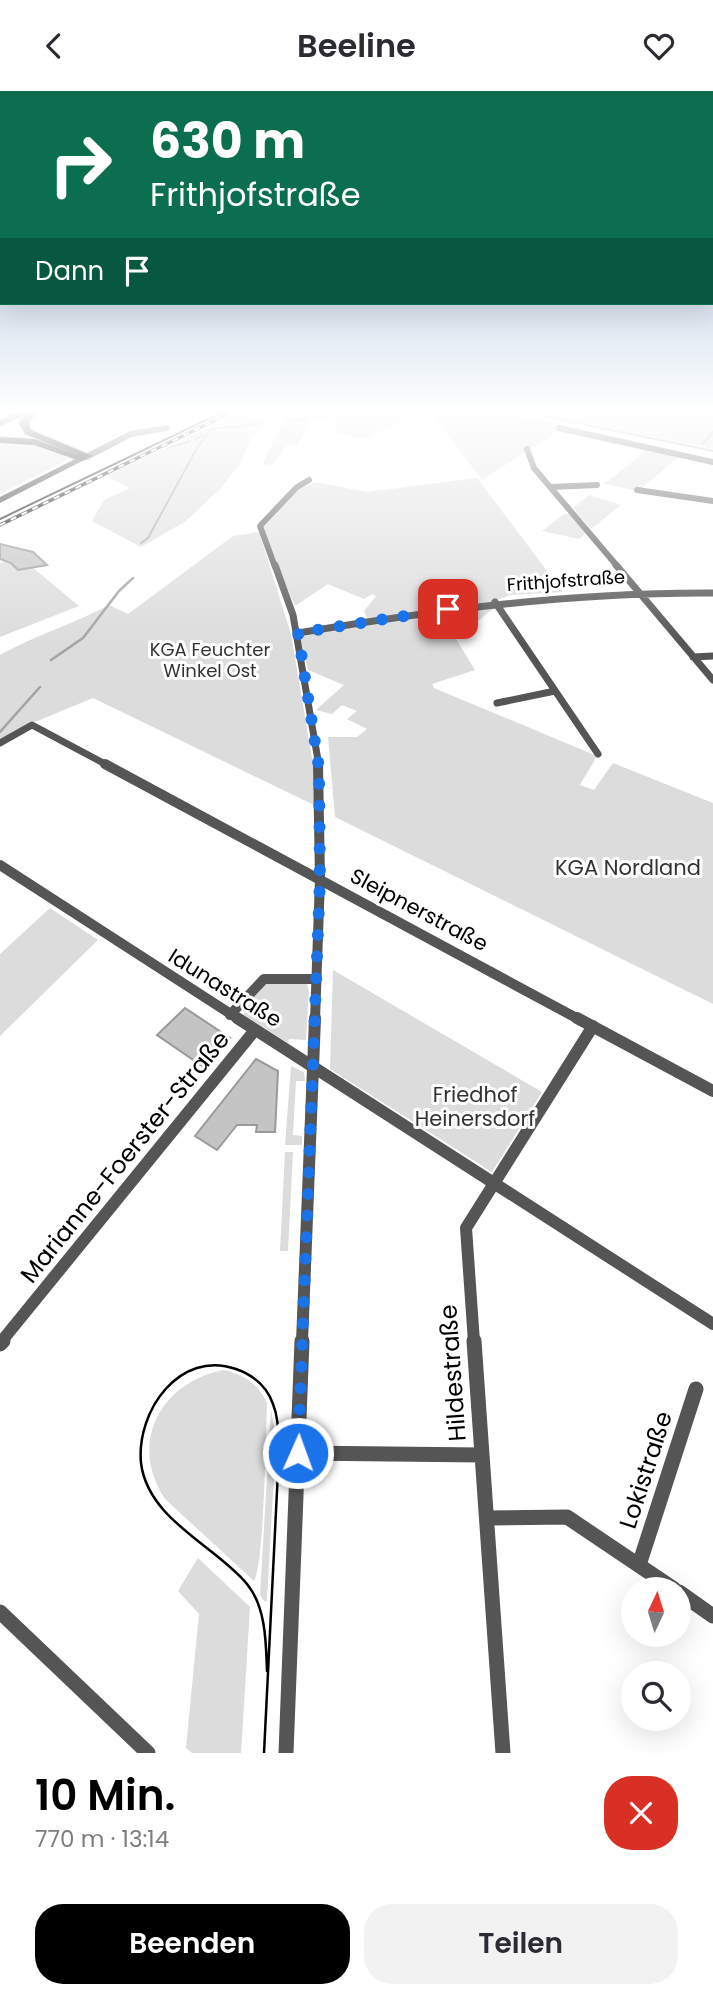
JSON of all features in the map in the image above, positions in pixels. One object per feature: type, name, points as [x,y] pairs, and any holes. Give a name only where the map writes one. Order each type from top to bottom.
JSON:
[{"type":"main road","points":[[0,500],[25,488]]},
{"type":"street","points":[[286,1753],[320,879],[319,768],[298,633],[260,526],[271,512],[300,488]]},
{"type":"street","points":[[551,488],[713,680]]},
{"type":"street","points":[[637,490],[713,501]]},
{"type":"street","name":"Frithjofstraße","points":[[298,633],[495,602],[567,595],[713,593]]},
{"type":"street","points":[[495,602],[598,754]]},
{"type":"street","points":[[693,657],[713,656]]},
{"type":"street","points":[[496,703],[555,691]]},
{"type":"street","name":"Sleipnerstraße","points":[[0,743],[32,725],[713,1091]]},
{"type":"street","name":"Idunastraße","points":[[0,865],[713,1324]]},
{"type":"street","points":[[230,1015],[264,979],[316,979]]},
{"type":"street","name":"Hildestraße","points":[[503,1753],[466,1228],[593,1026]]},
{"type":"street","name":"Marianne-Foerster-Straße","points":[[0,1344],[255,1030]]},
{"type":"street","name":"Lokistraße","points":[[639,1565],[696,1389]]},
{"type":"street","points":[[298,1453],[482,1455]]},
{"type":"street","points":[[488,1518],[567,1517],[656,1577]]},
{"type":"street","points":[[691,1601],[713,1616]]},
{"type":"street","points":[[0,1612],[148,1753]]},
{"type":"green space","points":[[0,488],[13,488],[0,494]]},
{"type":"green space","points":[[130,488],[221,488],[186,521],[141,547],[92,521],[104,500]]},
{"type":"green space","name":"KGA Nordland","points":[[301,488],[344,488],[367,492],[402,488],[484,488],[563,592],[510,595],[493,602],[494,608],[456,639],[475,670],[432,684],[434,688],[597,756],[580,785],[594,790],[613,763],[713,803],[713,1004],[335,817],[328,737],[357,737],[367,729],[347,719],[357,711],[342,705],[332,714],[316,710],[344,685],[308,670],[300,637],[369,622],[364,611],[376,596],[372,594],[364,599],[328,584],[295,606],[264,534],[264,527]]},
{"type":"green space","points":[[621,488],[642,488],[638,491]]},
{"type":"green space","points":[[589,495],[621,505],[591,529],[573,508]]},
{"type":"green space","points":[[564,514],[570,514],[586,533],[579,539],[542,531]]},
{"type":"green space","name":"KGA Feuchter Winkel Ost","points":[[259,532],[291,634],[313,764],[314,805],[93,698],[30,724],[0,740],[0,655],[109,605],[128,614],[233,536]]},
{"type":"green space","points":[[19,556],[79,606],[0,637],[0,563]]},
{"type":"green space","points":[[50,908],[98,940],[0,1036],[0,954]]},
{"type":"green space","name":"Friedhof Heinersdorf","points":[[333,970],[542,1092],[492,1172],[330,1069]]},
{"type":"green space","points":[[272,982],[307,984],[309,991],[306,1040],[289,1039],[288,1043],[244,1015],[246,1005],[253,995]]},
{"type":"green space","points":[[291,1066],[304,1072],[305,1081],[296,1081],[293,1135],[302,1136],[302,1145],[285,1145]]},
{"type":"green space","points":[[285,1152],[293,1152],[288,1251],[280,1251]]},
{"type":"green space","points":[[223,1370],[249,1381],[267,1403],[262,1525],[254,1581],[165,1499],[154,1478],[150,1457],[150,1437],[156,1418],[167,1402],[182,1388],[201,1377]]},
{"type":"green space","points":[[271,1409],[276,1438],[265,1602],[260,1595]]},
{"type":"green space","points":[[198,1558],[250,1607],[241,1753],[192,1753],[186,1748],[199,1614],[178,1591]]},
{"type":"building","points":[[0,544],[33,552],[47,565],[18,570],[11,563],[0,559]]},
{"type":"building","points":[[185,1008],[230,1038],[202,1066],[157,1035]]},
{"type":"building","points":[[256,1059],[278,1071],[275,1132],[256,1132],[257,1125],[237,1125],[217,1150],[195,1136]]},
{"type":"waterway","points":[[141,543],[148,538],[175,488]]},
{"type":"waterway","points":[[51,660],[83,638],[119,591],[133,578]]},
{"type":"waterway","points":[[0,732],[40,687]]},
{"type":"tram line","points":[[0,519],[65,488]]},
{"type":"tram line","points":[[264,1753],[279,1451],[276,1415],[267,1392],[259,1382],[248,1375],[236,1369],[216,1365],[197,1368],[180,1376],[154,1405],[141,1443],[141,1463],[146,1483],[156,1501],[185,1531],[234,1570],[253,1593],[264,1626],[267,1671]]},
{"type":"railway","points":[[0,525],[77,488]]},
{"type":"route","points":[[298,1453],[320,879],[319,768],[298,633],[448,609]]}]
